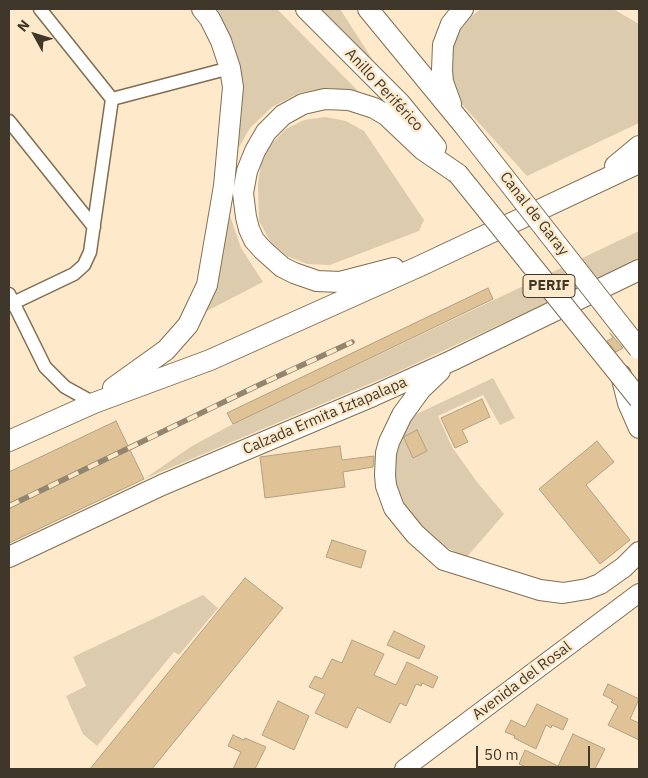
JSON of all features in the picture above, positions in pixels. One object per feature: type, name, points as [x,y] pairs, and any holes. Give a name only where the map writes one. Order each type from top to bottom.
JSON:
[{"type":"main road","points":[[94,403],[166,350],[188,325],[207,286],[224,186],[233,87],[230,68],[221,41],[202,9]]},
{"type":"main road","name":"Anillo Periférico","points":[[306,9],[400,103],[458,174]]},
{"type":"main road","name":"PERIF","points":[[368,9],[465,127]]},
{"type":"main road","points":[[463,9],[446,34],[443,45],[442,64],[443,82],[447,94],[457,117],[465,127]]},
{"type":"main road","points":[[420,266],[392,268],[353,279],[327,282],[307,279],[294,273],[272,259],[254,240],[243,205],[247,171],[260,142],[274,123],[293,108],[325,99],[349,100],[374,108],[386,115],[423,150],[458,174]]},
{"type":"main road","name":"Canal de Garay","points":[[465,127],[639,349]]},
{"type":"main road","points":[[599,181],[639,146]]},
{"type":"main road","points":[[9,441],[94,403],[210,360],[420,266],[639,163]]},
{"type":"main road","name":"PERIF","points":[[458,174],[639,398]]},
{"type":"main road","name":"Calzada Ermita Iztapalapa","points":[[9,557],[162,485],[451,361],[639,270]]},
{"type":"main road","points":[[451,361],[412,400],[389,442],[385,464],[386,486],[394,508],[404,521],[444,560],[551,592],[574,592],[594,586],[612,577],[639,552]]},
{"type":"main road","points":[[621,375],[628,403],[639,428]]},
{"type":"street","points":[[40,9],[112,99],[90,252],[84,265],[74,274],[10,301],[45,367],[65,387],[94,403]]},
{"type":"street","points":[[112,99],[230,68]]},
{"type":"street","points":[[9,121],[94,227]]},
{"type":"street","name":"Avenida del Rosal","points":[[404,769],[639,593]]},
{"type":"shaded area","points":[[206,9],[277,9],[359,92],[329,88],[299,93],[272,107],[250,128],[235,154],[239,85]]},
{"type":"shaded area","points":[[314,9],[340,9],[385,79]]},
{"type":"shaded area","points":[[481,9],[613,9],[639,24],[639,123],[527,176],[459,101],[451,80],[450,58],[456,36],[469,18]]},
{"type":"shaded area","points":[[325,117],[346,121],[364,131],[424,220],[419,231],[330,265],[307,264],[287,256],[270,241],[259,221],[258,184],[261,163],[271,144],[286,129],[304,120]]},
{"type":"shaded area","points":[[228,210],[241,248],[263,282],[205,312]]},
{"type":"shaded area","points":[[639,231],[639,260],[393,374],[144,479],[192,446],[233,424]]},
{"type":"shaded area","points":[[493,378],[515,418],[500,425],[483,395],[438,416],[452,447],[477,482],[504,514],[466,558],[442,545],[416,524],[397,501],[393,447],[404,420]]},
{"type":"shaded area","points":[[203,595],[218,608],[179,655],[174,652],[97,746],[83,734],[66,696],[86,686],[73,657]]},
{"type":"building","points":[[488,288],[493,299],[233,424],[227,413]]},
{"type":"building","points":[[610,333],[623,348],[616,352],[607,341],[613,338]]},
{"type":"building","points":[[482,399],[490,417],[462,430],[468,442],[455,448],[441,418]]},
{"type":"building","points":[[116,421],[144,479],[9,543],[9,472]]},
{"type":"building","points":[[417,430],[427,451],[413,458],[404,438]]},
{"type":"building","points":[[597,441],[614,462],[586,485],[630,540],[600,564],[539,489]]},
{"type":"building","points":[[340,446],[342,460],[374,456],[373,467],[343,472],[345,487],[265,498],[260,457]]},
{"type":"building","points":[[332,540],[366,551],[361,568],[326,557]]},
{"type":"building","points":[[245,578],[283,608],[152,769],[90,769]]},
{"type":"building","points":[[394,631],[425,646],[419,659],[387,645]]},
{"type":"building","points":[[352,640],[384,654],[374,675],[396,685],[407,662],[438,677],[433,688],[422,683],[421,686],[416,684],[406,706],[400,703],[390,723],[357,707],[347,728],[315,713],[325,694],[309,687],[315,676],[322,679],[332,659],[342,663]]},
{"type":"building","points":[[608,684],[639,699],[630,719],[639,723],[639,740],[608,725],[618,706],[611,702],[613,700],[603,695]]},
{"type":"building","points":[[278,701],[309,716],[294,750],[262,735]]},
{"type":"building","points":[[537,704],[568,719],[563,730],[552,725],[551,728],[546,725],[536,749],[505,732],[511,720],[525,727]]},
{"type":"building","points":[[573,734],[605,749],[595,769],[531,769],[519,764],[525,750],[558,766]]},
{"type":"building","points":[[233,735],[266,747],[255,769],[233,769],[241,752],[228,746]]},
{"type":"railway","points":[[9,506],[352,342]]}]
